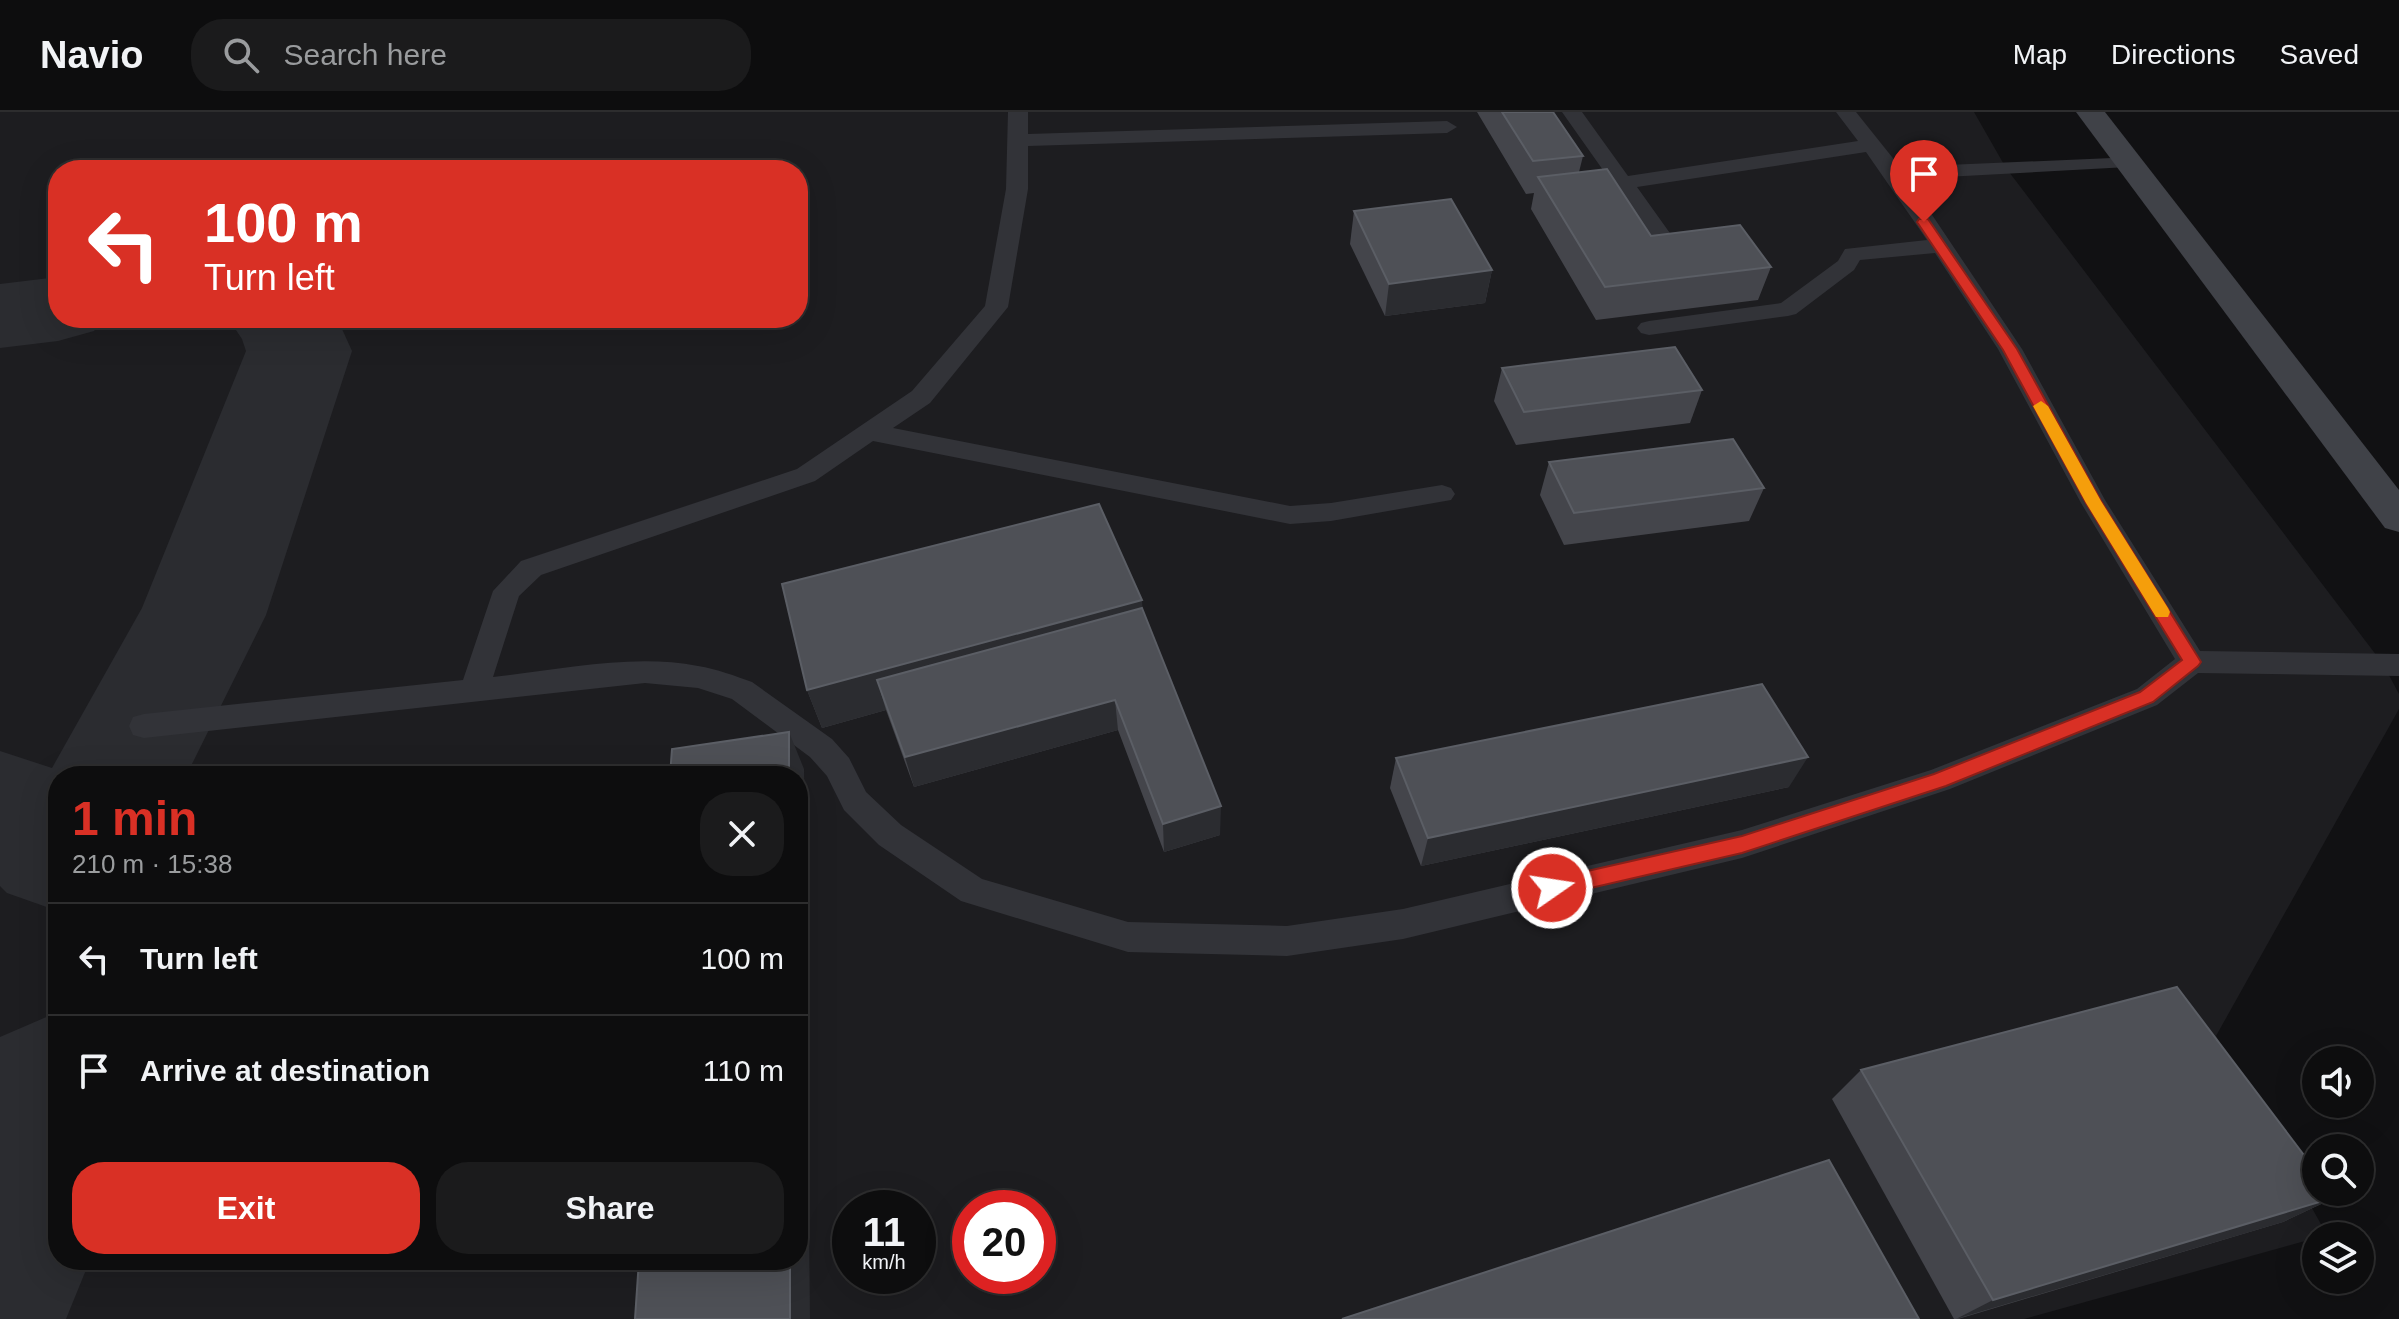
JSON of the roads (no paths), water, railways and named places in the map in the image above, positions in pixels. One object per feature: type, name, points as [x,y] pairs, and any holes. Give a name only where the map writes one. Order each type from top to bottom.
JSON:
[{"type":"main road","points":[[2090,112],[2399,518]]},
{"type":"lane","points":[[474,690],[507,591],[531,568],[806,475],[921,397],[996,307],[1017,189],[1018,112]]},
{"type":"lane","points":[[1572,112],[1666,243]]},
{"type":"lane","points":[[1846,112],[1894,174],[2010,349],[2094,503],[2192,662]]},
{"type":"lane","points":[[1018,140],[1447,127]]},
{"type":"lane","points":[[1623,183],[1872,145]]},
{"type":"lane","points":[[1894,174],[2128,161]]},
{"type":"lane","points":[[1649,328],[1788,309],[1846,265],[1853,254],[1939,246]]},
{"type":"lane","points":[[869,432],[1290,515],[1331,512],[1442,494]]},
{"type":"lane","points":[[144,726],[645,672],[698,677],[742,690],[821,748],[838,767],[855,801],[890,835],[973,891],[1128,937],[1287,941],[1403,924],[1742,844],[1939,780],[2147,697],[2192,662],[2399,665]]}]
